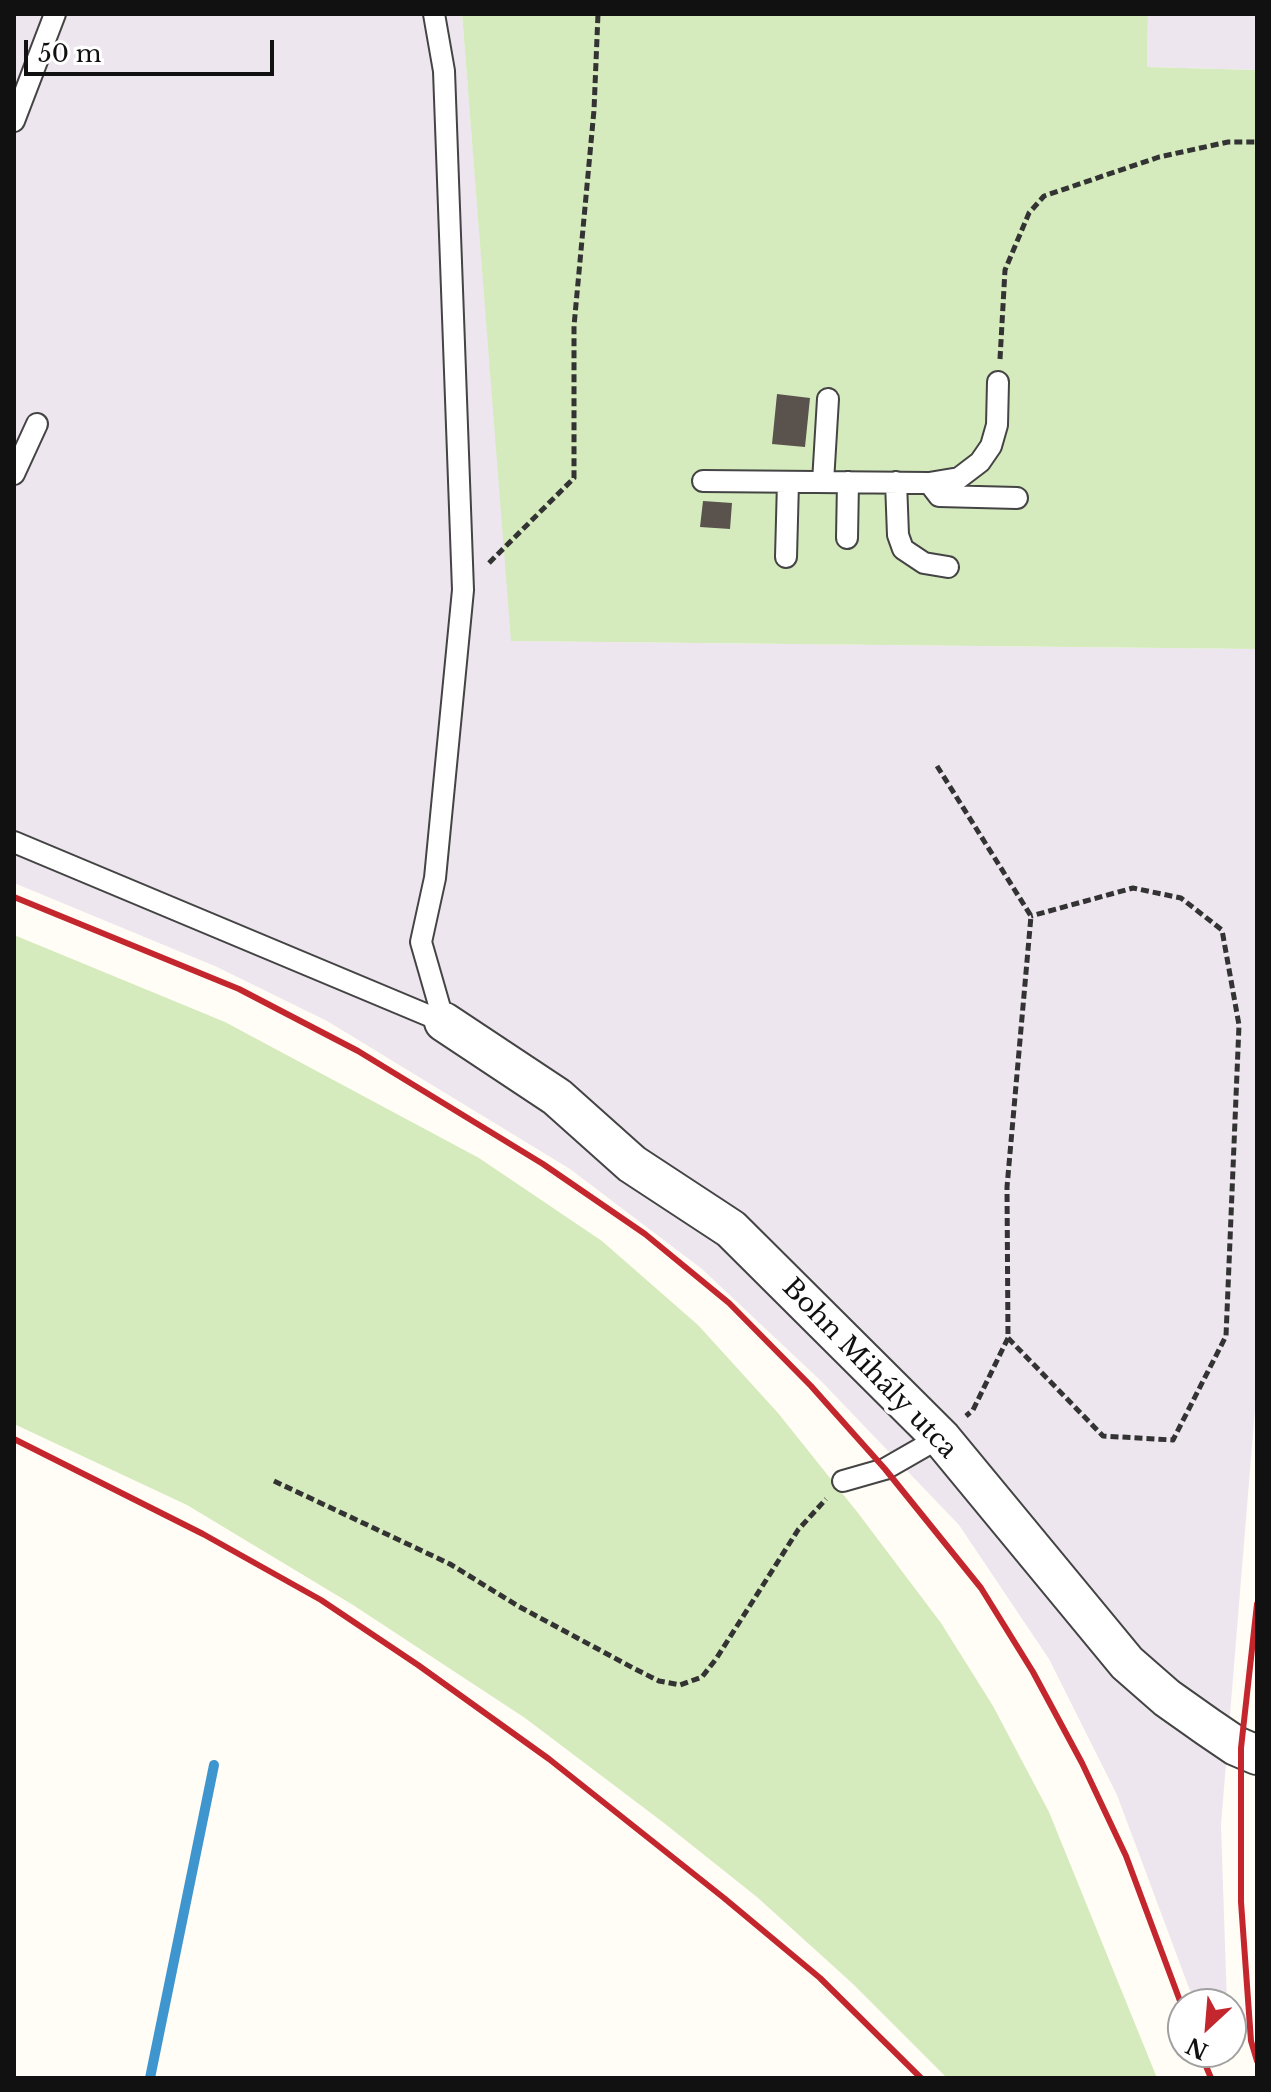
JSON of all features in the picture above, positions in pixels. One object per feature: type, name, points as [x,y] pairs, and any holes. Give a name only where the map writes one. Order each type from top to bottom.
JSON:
[{"type":"street","name":"Bohn Mihály utca","points":[[444,1022],[557,1097],[632,1164],[731,1229],[940,1438],[1127,1663],[1167,1698],[1236,1746],[1257,1755]]},
{"type":"lane","points":[[14,121],[55,14]]},
{"type":"lane","points":[[434,14],[444,71],[463,590],[435,878],[421,942],[444,1022]]},
{"type":"lane","points":[[703,481],[929,483],[959,478],[987,453],[997,425],[998,382]]},
{"type":"lane","points":[[823,482],[828,399]]},
{"type":"lane","points":[[14,474],[37,424]]},
{"type":"lane","points":[[786,557],[788,482]]},
{"type":"lane","points":[[847,538],[848,482]]},
{"type":"lane","points":[[896,482],[898,535],[903,549],[924,563],[948,567]]},
{"type":"lane","points":[[929,483],[939,496],[1017,498]]},
{"type":"lane","points":[[14,842],[444,1022]]},
{"type":"lane","points":[[843,1481],[885,1469],[940,1438]]},
{"type":"path","points":[[463,590],[574,478],[574,326],[594,110],[598,14]]},
{"type":"path","points":[[998,382],[1005,270],[1029,213],[1044,196],[1159,157],[1228,142],[1257,142]]},
{"type":"path","points":[[937,766],[1031,916],[1007,1187],[1008,1338],[973,1410],[940,1438]]},
{"type":"path","points":[[1008,1338],[1103,1436],[1173,1440],[1226,1336],[1239,1025],[1222,930],[1181,898],[1133,888],[1031,916]]},
{"type":"path","points":[[274,1481],[450,1564],[518,1606],[635,1669],[659,1681],[680,1685],[702,1677],[798,1530],[843,1481]]},
{"type":"shaded area","points":[[14,14],[462,14],[512,641],[1257,649],[1257,1384],[1221,1825],[1226,1988],[1189,1988],[1117,1795],[1049,1659],[959,1525],[821,1381],[702,1269],[570,1169],[327,1021],[217,967],[14,883]]},
{"type":"shaded area","points":[[1148,14],[1257,14],[1257,70],[1147,67]]},
{"type":"green space","points":[[462,14],[1148,14],[1147,67],[1257,70],[1257,649],[511,641]]},
{"type":"green space","points":[[14,935],[225,1022],[479,1158],[602,1241],[698,1325],[778,1413],[858,1513],[941,1623],[993,1706],[1049,1812],[1157,2078],[947,2078],[853,1984],[757,1897],[525,1718],[353,1605],[187,1505],[14,1424]]},
{"type":"building","points":[[777,394],[810,398],[805,447],[772,444]]},
{"type":"building","points":[[703,501],[732,503],[730,529],[700,527]]},
{"type":"waterway","points":[[150,2078],[214,1765]]},
{"type":"railway","points":[[14,897],[239,989],[358,1051],[543,1164],[645,1234],[729,1303],[811,1386],[885,1469],[981,1588],[1033,1672],[1082,1763],[1126,1856],[1175,1988]]},
{"type":"railway","points":[[14,1439],[203,1534],[321,1600],[418,1665],[549,1759],[724,1898],[820,1978],[921,2078]]},
{"type":"railway","points":[[1257,1604],[1241,1748],[1241,1902],[1251,2041],[1257,2061]]},
{"type":"railway","points":[[1207,2068],[1211,2078]]}]
